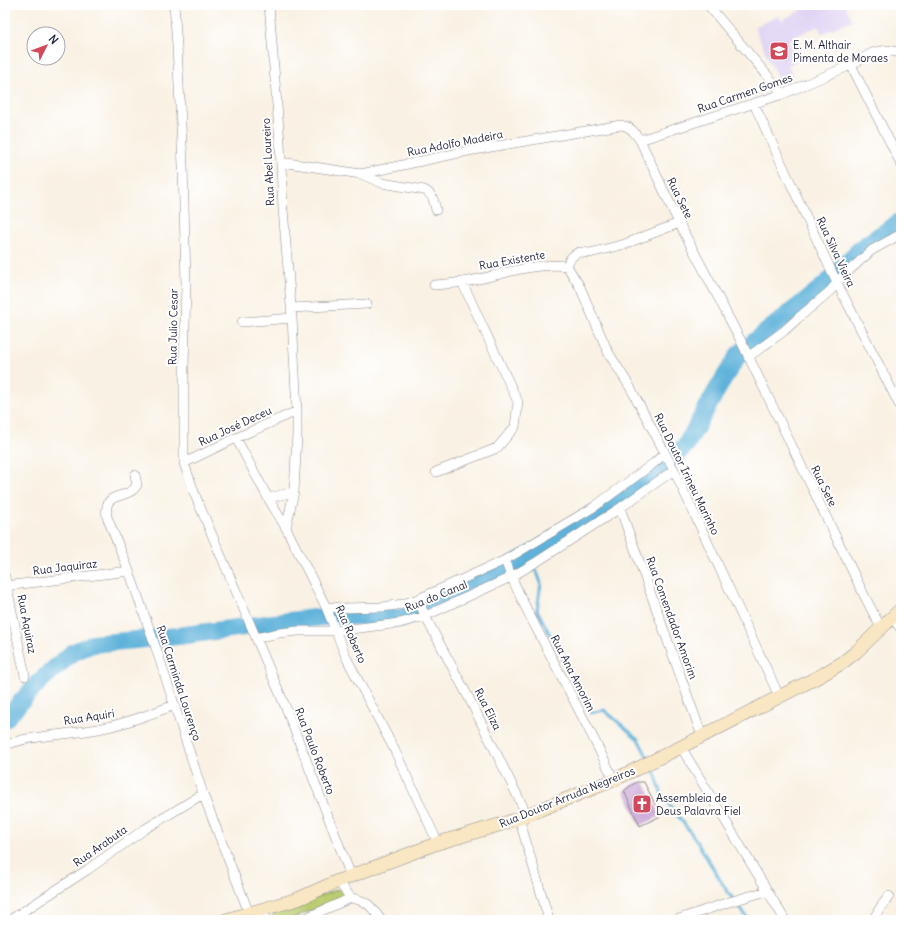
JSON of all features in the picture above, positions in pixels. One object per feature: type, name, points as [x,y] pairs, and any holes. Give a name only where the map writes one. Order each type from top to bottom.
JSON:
[{"type":"street","name":"Rua Julio Cesar","points":[[174,5],[183,172],[186,284],[184,464],[255,637]]},
{"type":"street","name":"Rua Abel Loureiro","points":[[269,5],[281,162],[283,209],[292,308],[297,411],[294,492],[286,528]]},
{"type":"street","points":[[708,5],[783,94]]},
{"type":"street","name":"Rua Carmen Gomes","points":[[640,140],[783,94],[851,65],[872,53],[887,50],[901,52]]},
{"type":"street","points":[[851,65],[901,164]]},
{"type":"street","name":"Rua Silva Vieira","points":[[754,104],[837,282],[901,408]]},
{"type":"street","name":"Rua Adolfo Madeira","points":[[281,162],[361,174],[468,151],[621,125],[628,127],[633,131]]},
{"type":"street","name":"Rua Sete","points":[[633,131],[640,140],[679,223],[740,339],[881,628]]},
{"type":"street","points":[[361,174],[382,183],[424,190],[432,196],[436,210]]},
{"type":"street","points":[[567,266],[570,259],[579,252],[590,253],[625,244],[679,223]]},
{"type":"street","points":[[748,356],[784,331],[830,291],[842,277],[872,250],[901,234]]},
{"type":"street","name":"Rua Existente","points":[[434,285],[462,282],[534,267],[553,265],[567,266]]},
{"type":"street","name":"Rua Doutor Irineu Marinho","points":[[567,266],[580,287],[608,352],[630,387],[674,469],[779,696]]},
{"type":"street","points":[[436,472],[497,448],[515,427],[518,402],[462,282]]},
{"type":"street","points":[[292,308],[367,304]]},
{"type":"street","points":[[242,322],[292,318]]},
{"type":"street","name":"Rua José Deceu","points":[[184,464],[236,438],[297,411]]},
{"type":"street","name":"Rua Roberto","points":[[236,438],[286,528],[327,610],[347,659],[395,752],[438,843]]},
{"type":"street","points":[[327,610],[383,607],[419,600],[505,561],[594,507],[654,463],[665,453]]},
{"type":"street","name":"Rua do Canal","points":[[255,637],[298,631],[335,630],[400,623],[425,615],[511,577],[620,508],[674,469]]},
{"type":"street","name":"Rua Carminda Lourenço","points":[[135,475],[137,485],[135,489],[113,498],[108,503],[106,509],[107,517],[129,571],[156,648],[203,794],[252,912]]},
{"type":"street","points":[[268,498],[294,492]]},
{"type":"street","name":"Rua Comendador Amorim","points":[[620,508],[702,736]]},
{"type":"street","name":"Rua Ana Amorim","points":[[505,561],[511,577],[534,624],[614,780]]},
{"type":"street","name":"Rua Jaquiraz","points":[[6,583],[129,571]]},
{"type":"street","name":"Rua Aquiraz","points":[[6,583],[25,676]]},
{"type":"street","name":"Rua Eliza","points":[[419,600],[425,615],[471,702],[523,816],[549,920]]},
{"type":"street","points":[[897,613],[901,629]]},
{"type":"street","name":"Rua Doutor Arruda Negreiros","points":[[226,920],[298,899],[338,881],[438,843],[502,824],[614,780],[818,677],[842,663],[856,652],[897,613]]},
{"type":"street","name":"Rua Paulo Roberto","points":[[255,637],[286,708],[351,876]]},
{"type":"street","name":"Rua Aquiri","points":[[5,746],[22,740],[98,729],[121,724],[174,704]]},
{"type":"street","points":[[681,747],[785,920]]},
{"type":"street","name":"Rua Arabuta","points":[[10,920],[145,830],[203,794]]},
{"type":"street","points":[[338,881],[350,898]]},
{"type":"street","points":[[676,920],[728,902],[767,891]]},
{"type":"street","points":[[873,920],[889,896]]},
{"type":"street","points":[[301,920],[350,898],[362,900],[372,908],[381,920]]},
{"type":"street","points":[[252,912],[269,920]]},
{"type":"shaded area","name":"E. M. Althair Pimenta de Moraes","points":[[812,5],[845,5],[852,20],[822,34],[818,26],[788,40],[797,61],[788,66],[793,76],[779,82],[754,27],[779,16],[781,20]]},
{"type":"green space","points":[[338,889],[346,896],[289,920],[279,920],[271,914]]},
{"type":"building","name":"Assembleia de Deus Palavra Fiel","points":[[637,782],[644,782],[661,816],[640,826],[624,791]]},
{"type":"waterway","points":[[5,719],[39,682],[72,653],[92,644],[178,636],[322,617],[353,616],[402,618],[497,573],[530,555],[658,472],[686,445],[739,354],[825,285],[861,248],[901,221]]},
{"type":"waterway","points":[[525,557],[537,572],[541,583],[537,610],[591,713],[604,710],[638,739],[649,760]]},
{"type":"waterway","points":[[651,765],[662,795],[694,837],[727,891],[749,920]]},
{"type":"place","name":"E. M. Althair Pimenta de Moraes","points":[[779,51]]},
{"type":"place","name":"Assembleia de Deus Palavra Fiel","points":[[642,804]]}]
